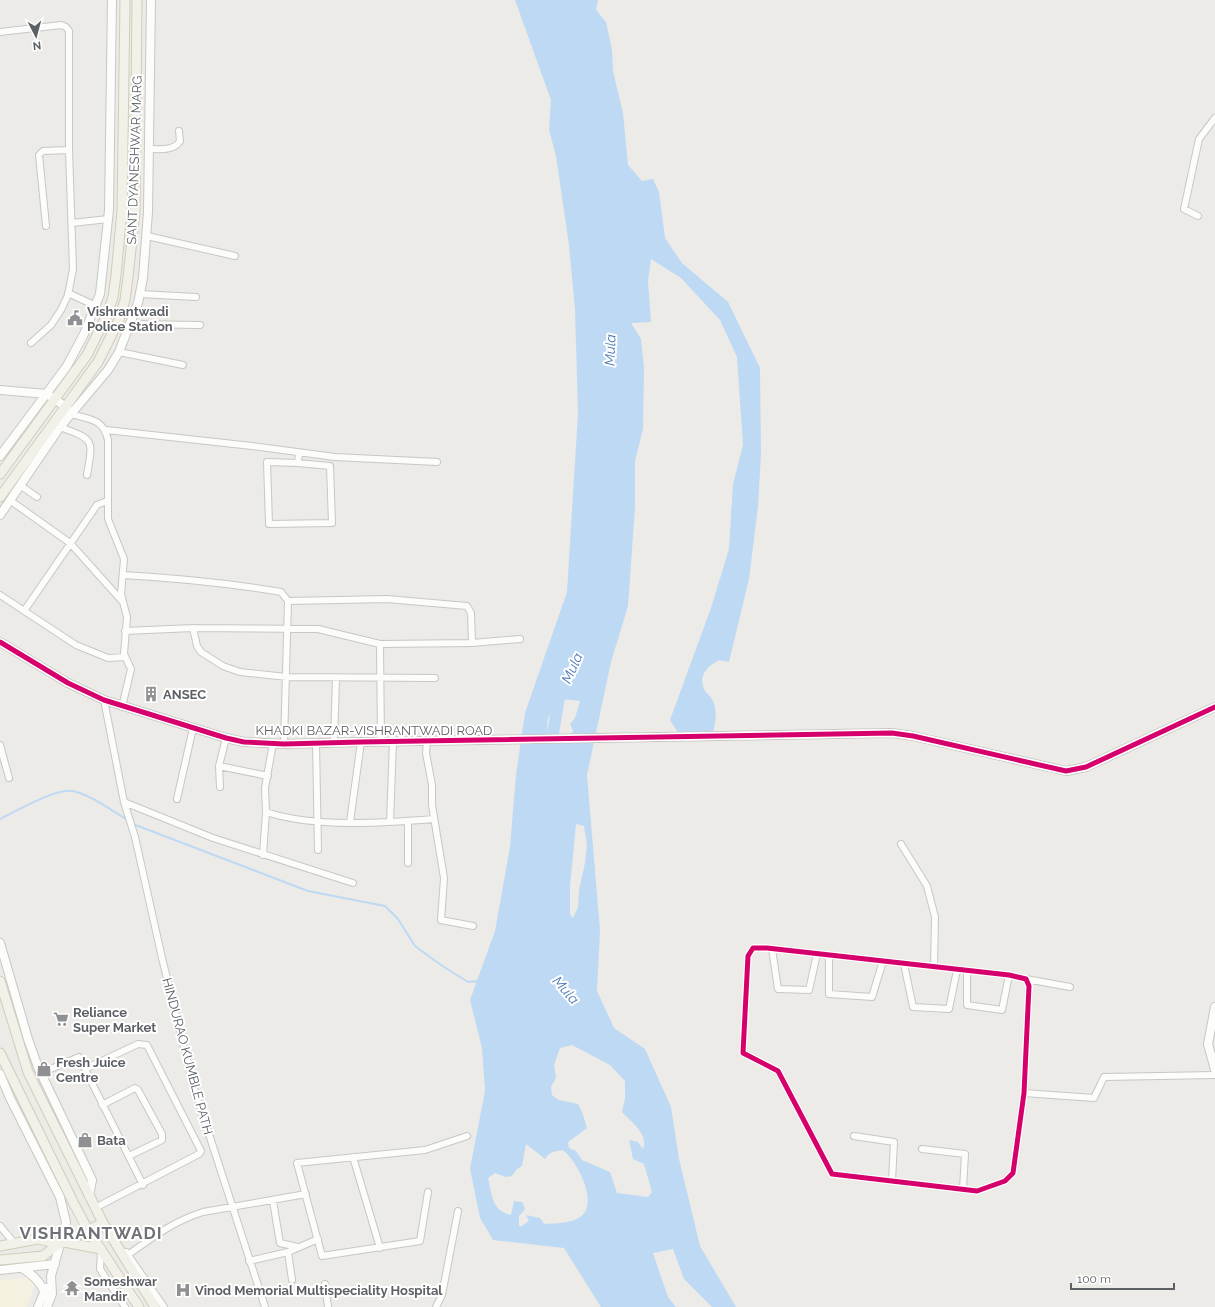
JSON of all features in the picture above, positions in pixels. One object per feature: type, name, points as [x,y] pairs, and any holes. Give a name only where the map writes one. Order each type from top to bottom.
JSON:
[{"type":"main road","name":"SANT DYANESHWAR MARG","points":[[0,474],[56,400],[96,340],[113,297],[122,211],[125,0]]},
{"type":"main road","name":"SANT DYANESHWAR MARG","points":[[0,497],[68,410],[107,346],[125,300],[135,212],[138,0]]},
{"type":"main road","points":[[0,981],[28,1072],[103,1223],[155,1307]]},
{"type":"main road","points":[[0,1053],[88,1230],[139,1307]]},
{"type":"main road","points":[[0,1260],[43,1256],[62,1243],[103,1223]]},
{"type":"main road","points":[[0,1246],[38,1239],[101,1249]]},
{"type":"street","points":[[0,456],[47,394],[77,349],[96,306],[102,280],[108,219],[112,0]]},
{"type":"street","points":[[0,515],[60,427],[68,410],[108,370],[119,352],[131,324],[140,294],[147,236],[151,0]]},
{"type":"street","points":[[0,32],[62,25],[66,27],[69,32],[69,150],[73,269],[68,293],[61,310],[51,325],[31,344]]},
{"type":"street","points":[[1198,216],[1184,209],[1199,139],[1215,118]]},
{"type":"street","points":[[149,150],[170,149],[175,146],[180,141],[179,131]]},
{"type":"street","points":[[46,226],[39,155],[43,151],[69,150]]},
{"type":"street","points":[[72,223],[108,219]]},
{"type":"street","points":[[147,236],[235,256]]},
{"type":"street","points":[[68,293],[96,306]]},
{"type":"street","points":[[140,294],[196,297]]},
{"type":"street","points":[[131,324],[200,325]]},
{"type":"street","points":[[119,352],[183,365]]},
{"type":"street","points":[[0,390],[47,394],[68,410],[102,424],[106,430],[108,440],[106,501],[109,525],[124,559],[121,594],[127,617],[125,631],[125,658],[129,663],[131,674],[122,706]]},
{"type":"street","points":[[60,427],[86,436],[91,442],[87,475]]},
{"type":"street","points":[[106,430],[236,444],[335,457],[437,462]]},
{"type":"street","points":[[298,463],[299,453]]},
{"type":"street","points":[[267,462],[298,463],[330,466],[332,523],[269,524],[267,462]]},
{"type":"street","points":[[21,486],[36,497]]},
{"type":"street","points":[[11,500],[70,543],[123,602]]},
{"type":"street","points":[[24,611],[97,505],[106,501]]},
{"type":"street","points":[[123,575],[187,579],[281,592],[288,601],[289,628],[284,744]]},
{"type":"street","points":[[0,595],[76,645],[108,658],[125,658]]},
{"type":"street","points":[[288,601],[387,599],[467,606],[471,613],[472,644]]},
{"type":"street","points":[[125,631],[193,628],[318,629],[380,644],[472,644],[520,639]]},
{"type":"street","points":[[193,628],[197,646],[201,652],[223,666],[240,672],[287,677],[435,678]]},
{"type":"street","name":"KHADKI BAZAR-VISHRANTWADI ROAD","points":[[0,642],[68,683],[104,700],[226,738],[244,742],[284,744],[892,733],[913,736],[1066,771],[1086,768],[1215,707]]},
{"type":"street","points":[[380,644],[381,742]]},
{"type":"street","points":[[334,743],[336,678]]},
{"type":"street","name":"HINDURAO KUMBLE PATH","points":[[104,700],[124,802],[136,837],[162,958],[194,1088],[249,1262],[265,1307]]},
{"type":"street","points":[[177,799],[193,728]]},
{"type":"street","points":[[220,787],[219,766],[226,738]]},
{"type":"street","points":[[350,822],[361,742]]},
{"type":"street","points":[[390,822],[393,742]]},
{"type":"street","points":[[427,742],[434,819],[444,878],[441,920],[473,926]]},
{"type":"street","points":[[263,855],[266,812],[265,788],[273,743]]},
{"type":"street","points":[[316,743],[319,820],[318,850]]},
{"type":"street","points":[[0,745],[9,778]]},
{"type":"street","points":[[219,766],[268,776]]},
{"type":"street","points":[[124,802],[213,838],[353,883]]},
{"type":"street","points":[[266,812],[281,817],[350,822],[390,822],[434,819]]},
{"type":"street","points":[[408,821],[408,863]]},
{"type":"street","points":[[901,844],[927,886],[935,917],[934,967]]},
{"type":"street","points":[[0,943],[28,1039],[41,1073],[92,1180],[90,1196]]},
{"type":"street","points":[[1026,979],[1029,986],[1024,1093],[1013,1173],[1005,1181],[977,1191],[832,1174],[778,1071],[743,1053],[748,956],[753,948],[1009,975],[1070,987]]},
{"type":"street","points":[[772,949],[778,989],[809,990],[817,954]]},
{"type":"street","points":[[829,955],[829,994],[872,998],[883,961]]},
{"type":"street","points":[[904,964],[913,1007],[949,1009],[957,970]]},
{"type":"street","points":[[968,971],[967,1005],[1002,1010],[1009,975]]},
{"type":"street","points":[[1215,1007],[1208,1044],[1215,1070]]},
{"type":"street","points":[[85,1069],[138,1044],[147,1045],[200,1148],[199,1154],[95,1208]]},
{"type":"street","points":[[41,1073],[79,1057],[142,1184]]},
{"type":"street","points":[[0,1074],[10,1098],[62,1202],[66,1222],[62,1243],[51,1282],[52,1294],[47,1307]]},
{"type":"street","points":[[1024,1093],[1094,1098],[1104,1077],[1215,1075]]},
{"type":"street","points":[[102,1105],[135,1088],[138,1090],[162,1134],[162,1140],[129,1156]]},
{"type":"street","points":[[428,1192],[420,1241],[322,1256],[297,1163],[425,1150],[466,1136]]},
{"type":"street","points":[[854,1136],[894,1142],[892,1181]]},
{"type":"street","points":[[922,1149],[965,1154],[963,1189]]},
{"type":"street","points":[[353,1157],[380,1248]]},
{"type":"street","points":[[128,1254],[174,1223],[203,1212],[306,1194]]},
{"type":"street","points":[[273,1200],[280,1243],[298,1248]]},
{"type":"street","points":[[436,1307],[442,1295],[458,1211]]},
{"type":"street","points":[[0,1226],[15,1244]]},
{"type":"street","points":[[249,1262],[288,1252],[318,1240]]},
{"type":"street","points":[[114,1242],[128,1254],[164,1307]]},
{"type":"street","points":[[101,1249],[100,1269],[125,1307]]},
{"type":"street","points":[[288,1252],[292,1280]]},
{"type":"street","points":[[0,1270],[55,1264]]},
{"type":"street","points":[[22,1268],[32,1274],[41,1284],[44,1291]]},
{"type":"street","points":[[38,1307],[44,1291],[51,1282]]},
{"type":"street","points":[[325,1284],[328,1307]]},
{"type":"shaded area","points":[[37,1277],[27,1307],[0,1307],[0,1280]]},
{"type":"water","points":[[515,0],[598,0],[596,10],[606,22],[612,50],[613,71],[623,113],[628,165],[642,181],[653,179],[659,192],[665,238],[682,263],[728,302],[760,368],[761,454],[758,506],[749,579],[729,662],[719,660],[712,664],[704,673],[702,681],[705,691],[712,699],[716,712],[712,735],[680,736],[670,720],[711,608],[729,549],[733,484],[743,445],[737,357],[720,320],[681,278],[651,259],[648,281],[651,322],[631,323],[641,339],[644,368],[643,429],[635,461],[635,507],[628,606],[611,662],[587,775],[600,930],[597,991],[614,1028],[645,1049],[671,1107],[679,1159],[700,1246],[736,1307],[712,1307],[684,1279],[673,1249],[653,1253],[668,1297],[676,1307],[601,1307],[564,1248],[493,1240],[480,1218],[470,1169],[485,1091],[482,1048],[470,1000],[495,931],[510,847],[516,775],[525,713],[567,592],[578,413],[575,309],[569,245],[556,156],[549,130],[551,100]],"holes":[[[562,699],[580,701],[575,718],[570,724],[573,731],[568,740],[552,742],[547,729],[547,724],[553,709]],[[576,824],[584,826],[587,845],[579,890],[578,907],[573,918],[570,914],[570,886]],[[572,1045],[610,1065],[625,1081],[625,1099],[622,1112],[638,1129],[644,1138],[643,1149],[638,1142],[629,1140],[633,1159],[644,1164],[652,1192],[648,1197],[617,1193],[610,1172],[582,1160],[576,1151],[569,1148],[568,1142],[587,1128],[578,1104],[559,1100],[552,1095],[551,1087],[556,1078],[554,1065],[560,1048]],[[526,1144],[545,1159],[552,1152],[563,1150],[574,1163],[584,1183],[588,1203],[586,1211],[580,1217],[567,1222],[544,1224],[540,1218],[526,1215],[529,1221],[522,1226],[519,1226],[519,1216],[525,1209],[522,1202],[514,1201],[511,1215],[500,1210],[496,1206],[492,1196],[488,1178],[495,1173],[506,1177],[512,1176],[517,1169],[522,1166]]]},
{"type":"waterway","name":"Mula","points":[[550,751],[559,698],[563,689]]},
{"type":"waterway","points":[[0,819],[46,796],[65,791],[73,791],[94,800],[128,820]]},
{"type":"waterway","points":[[133,824],[308,891],[385,906],[398,919],[415,946],[468,982],[480,981]]},
{"type":"cycle path","points":[[0,642],[68,683],[104,700],[226,738],[244,742],[284,744],[892,733],[913,736],[1066,771],[1086,767],[1215,707]]},
{"type":"cycle path","points":[[753,948],[767,948],[1009,975],[1026,979],[1029,986],[1024,1093],[1013,1173],[1005,1181],[977,1191],[832,1174],[778,1071],[743,1053],[748,956],[753,948]]},
{"type":"place","name":"Vishrantwadi Police Station","points":[[75,318]]},
{"type":"place","name":"ANSEC","points":[[151,694]]},
{"type":"place","name":"Reliance Super Market","points":[[61,1019]]},
{"type":"place","name":"Fresh Juice Centre","points":[[44,1069]]},
{"type":"place","name":"Bata","points":[[85,1140]]},
{"type":"place","name":"Someshwar Mandir","points":[[72,1288]]},
{"type":"place","name":"Vinod Memorial Multispeciality Hospital","points":[[183,1290]]},
{"type":"district","name":"VISHRANTWADI","points":[[91,1233]]}]
